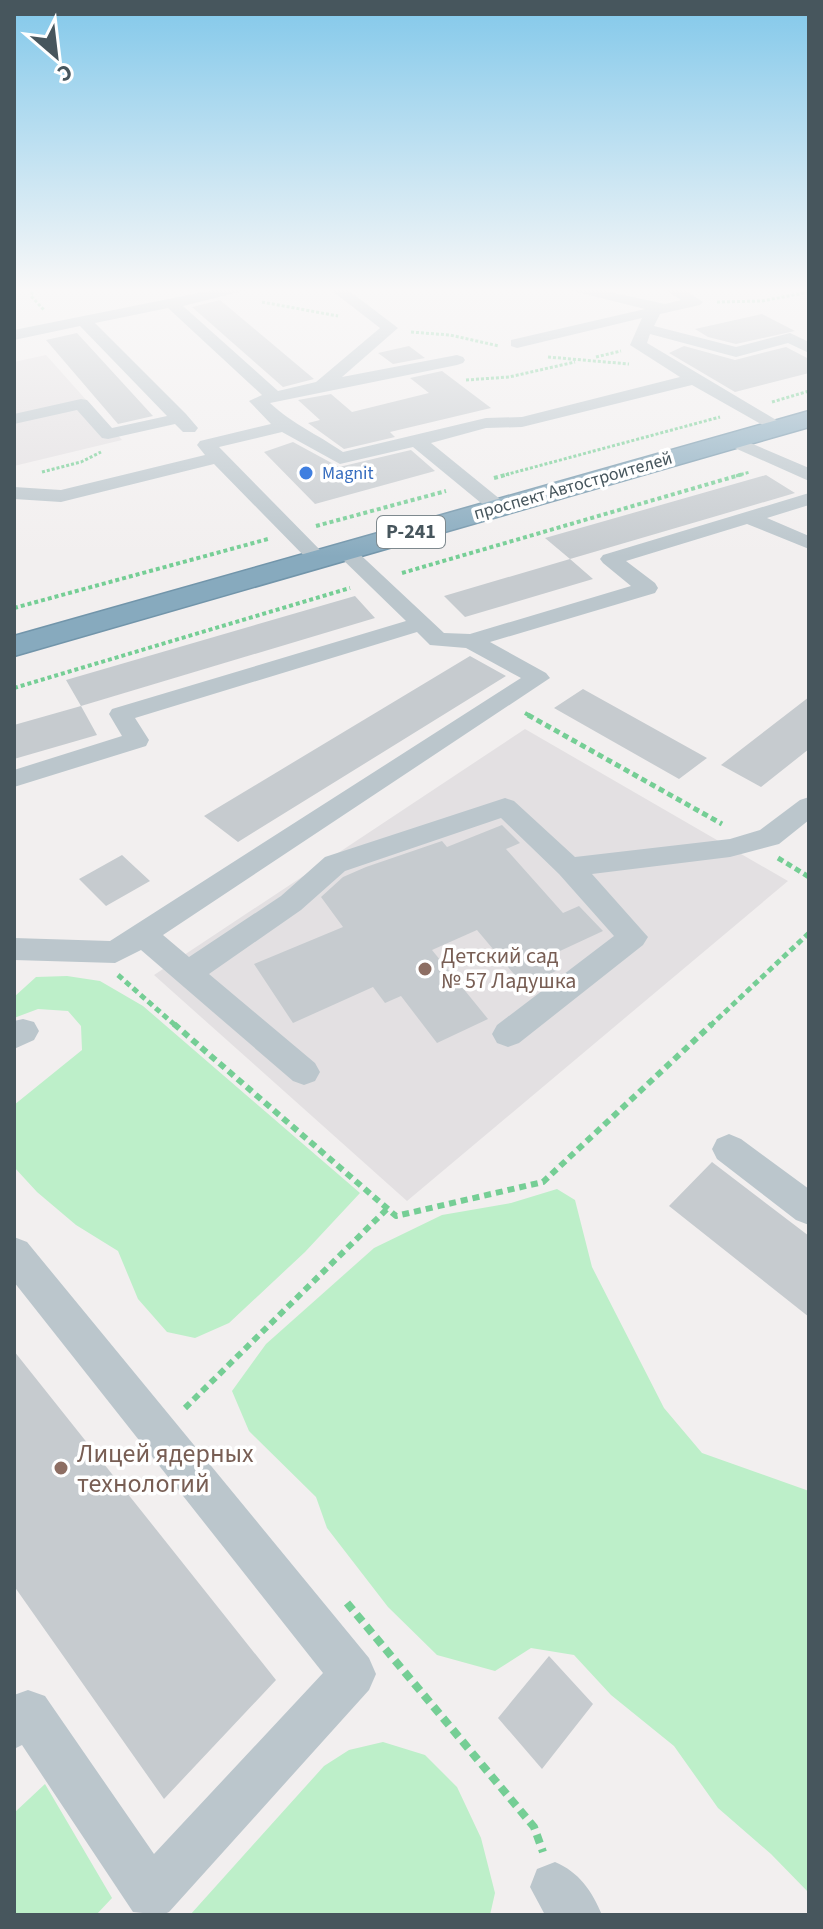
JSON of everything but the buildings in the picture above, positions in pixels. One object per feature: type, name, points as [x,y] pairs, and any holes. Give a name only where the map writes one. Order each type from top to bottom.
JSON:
[{"type":"highway","name":"проспект Автостроителей","points":[[14,646],[809,419]]},
{"type":"lane","points":[[139,377],[292,533],[375,581],[438,640],[471,641],[647,588],[610,559],[809,499]]},
{"type":"lane","points":[[252,377],[274,397]]},
{"type":"lane","points":[[322,386],[333,377]]},
{"type":"lane","points":[[369,377],[258,401],[284,426],[316,441],[340,458],[486,423],[522,422],[694,379]]},
{"type":"lane","points":[[691,377],[777,428]]},
{"type":"lane","points":[[14,419],[81,404],[108,434],[180,418]]},
{"type":"lane","points":[[14,493],[61,496],[284,426]]},
{"type":"lane","points":[[417,441],[499,508]]},
{"type":"lane","points":[[734,441],[809,475]]},
{"type":"lane","points":[[749,518],[809,543]]},
{"type":"lane","points":[[14,779],[137,740],[121,714],[420,624]]},
{"type":"lane","points":[[14,949],[115,952],[538,678],[471,641]]},
{"type":"lane","points":[[569,867],[730,848],[769,837],[809,806]]},
{"type":"lane","points":[[187,973],[291,903],[335,864],[505,807],[569,867],[633,937],[508,1034]]},
{"type":"lane","points":[[142,934],[304,1072]]},
{"type":"lane","points":[[729,1149],[809,1209]]},
{"type":"lane","points":[[14,1254],[353,1674],[151,1894],[28,1713],[14,1725]]},
{"type":"path","points":[[461,380],[509,377]]},
{"type":"path","points":[[14,608],[809,391]]},
{"type":"path","points":[[38,473],[81,462],[137,436],[141,427]]},
{"type":"path","points":[[14,688],[752,472]]},
{"type":"path","points":[[503,700],[752,841],[809,877]]},
{"type":"path","points":[[92,953],[396,1216],[543,1182],[809,933]]},
{"type":"path","points":[[194,1419],[184,1407],[388,1208]]},
{"type":"path","points":[[344,1599],[534,1827],[566,1901]]},
{"type":"shaded area","points":[[14,377],[66,377],[122,440],[14,466]]},
{"type":"shaded area","name":"Детский сад № 57 Ладушка","points":[[525,729],[788,881],[407,1201],[154,975]]},
{"type":"green space","points":[[67,976],[100,981],[143,1006],[360,1193],[305,1252],[229,1323],[195,1338],[167,1332],[138,1299],[118,1251],[76,1225],[37,1192],[14,1167],[14,1105],[82,1050],[81,1026],[68,1011],[38,1009],[14,1018],[14,997],[36,977]]},
{"type":"green space","points":[[557,1189],[575,1200],[592,1267],[664,1408],[702,1453],[809,1491],[809,1893],[771,1854],[718,1808],[674,1746],[611,1695],[574,1655],[531,1648],[495,1671],[437,1655],[388,1607],[327,1528],[316,1497],[249,1431],[232,1391],[266,1344],[374,1248],[442,1215],[511,1203]]},
{"type":"green space","points":[[383,1742],[425,1755],[457,1787],[481,1838],[495,1893],[490,1915],[190,1915],[324,1766],[349,1750]]},
{"type":"green space","points":[[45,1784],[112,1898],[96,1915],[14,1915],[14,1813]]},
{"type":"place","name":"Magnit","points":[[306,473]]},
{"type":"place","name":"Детский сад № 57 Ладушка","points":[[425,969]]},
{"type":"place","name":"Лицей ядерных технологий","points":[[61,1468]]}]
